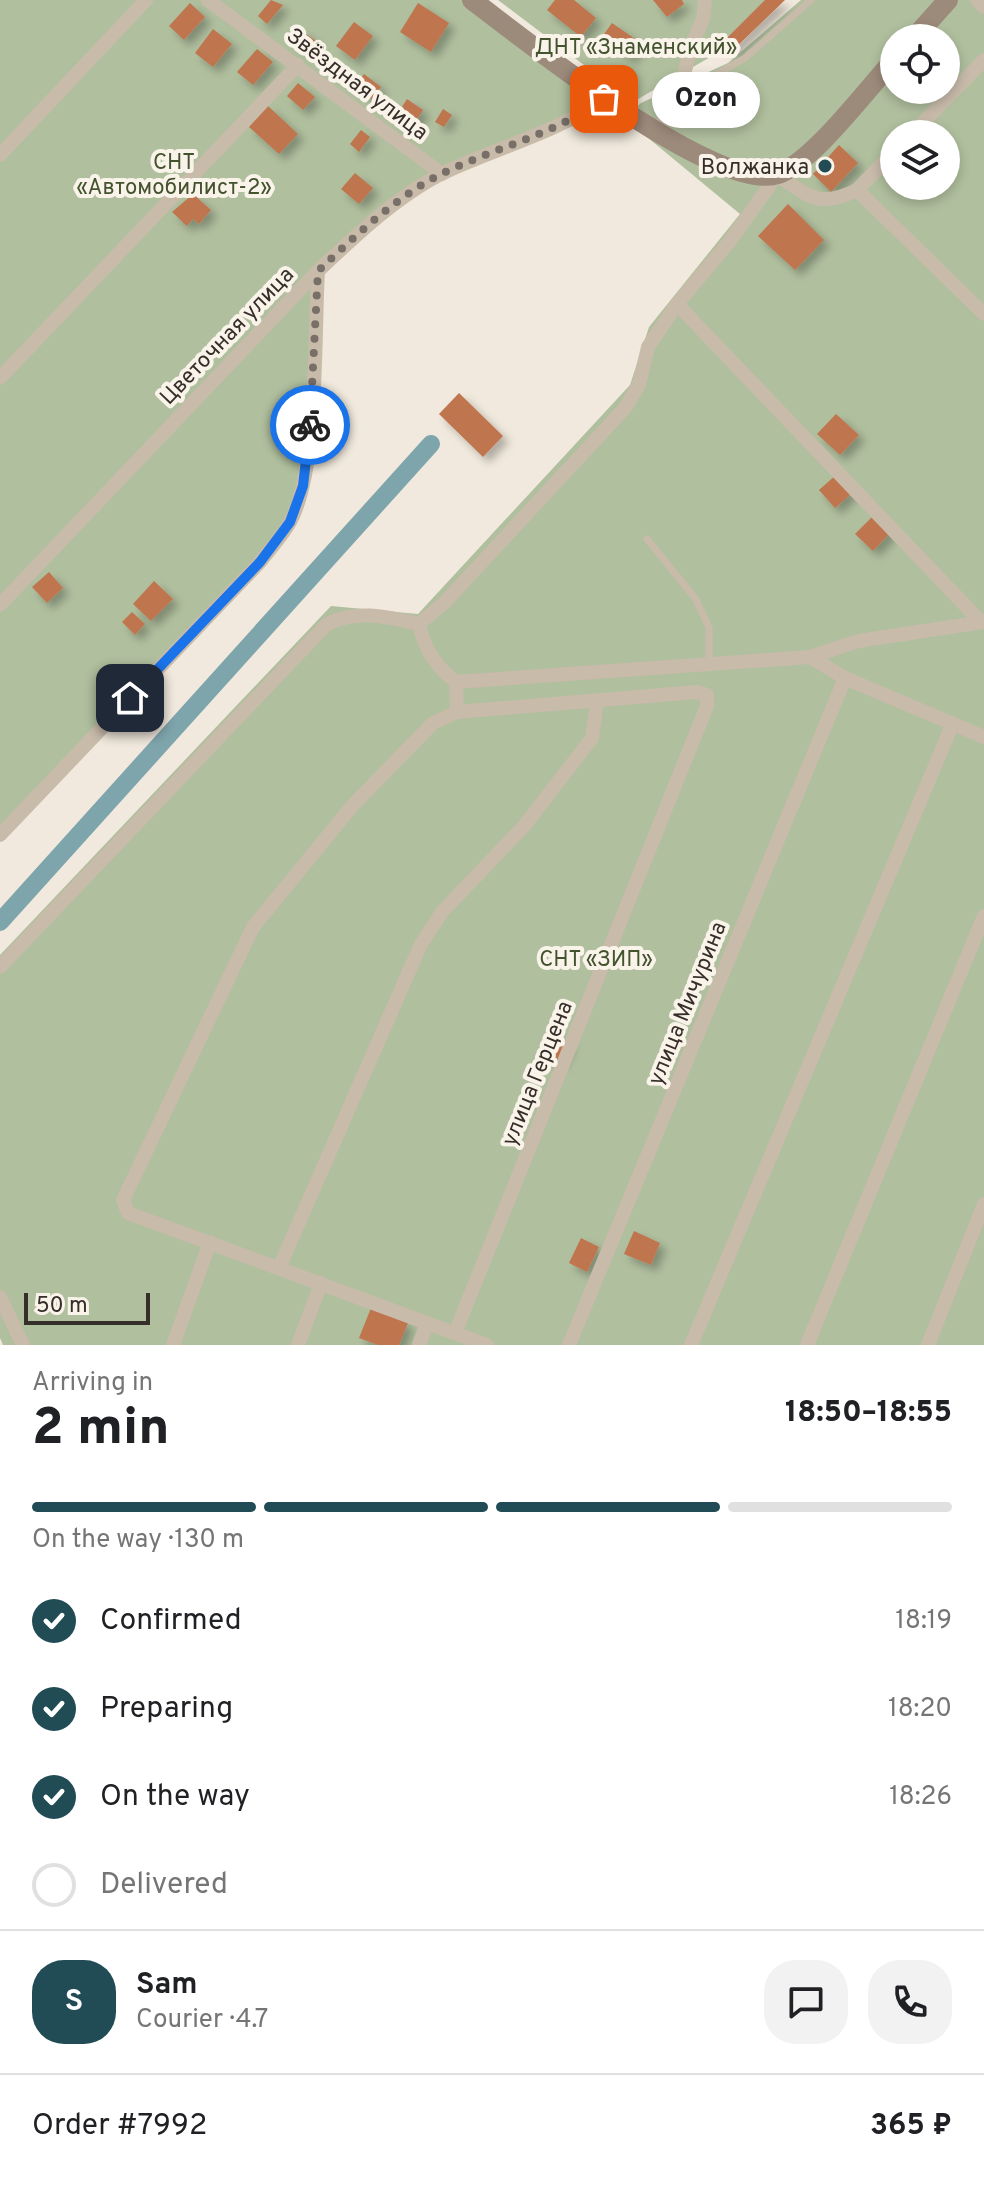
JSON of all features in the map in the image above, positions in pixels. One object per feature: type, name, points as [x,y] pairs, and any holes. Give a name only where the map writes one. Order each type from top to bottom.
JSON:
[{"type":"street","points":[[0,155],[146,0]]},
{"type":"street","name":"Звёздная улица","points":[[208,0],[442,174]]},
{"type":"street","points":[[472,0],[604,99],[657,131],[739,173],[777,175],[817,201],[838,200],[857,190],[880,166]]},
{"type":"street","points":[[657,131],[678,97],[692,44],[703,19],[705,0]]},
{"type":"street","points":[[927,24],[948,0]]},
{"type":"street","points":[[977,0],[984,7]]},
{"type":"street","points":[[926,120],[984,60]]},
{"type":"street","points":[[0,378],[298,65]]},
{"type":"street","points":[[419,624],[445,602],[625,408],[639,385],[648,347],[677,304],[730,241],[777,175],[806,157],[880,75]]},
{"type":"street","name":"Цветочная улица","points":[[0,605],[318,271],[365,228],[442,174],[574,120],[604,99]]},
{"type":"street","points":[[857,190],[984,314]]},
{"type":"street","points":[[0,835],[260,562],[290,522],[303,486],[309,436],[318,271]]},
{"type":"street","points":[[677,304],[983,622]]},
{"type":"street","points":[[0,967],[327,624],[345,616],[367,614],[419,624]]},
{"type":"street","points":[[419,624],[422,641],[441,670],[456,682],[810,657],[858,641],[983,622]]},
{"type":"street","points":[[810,657],[845,678],[984,737]]},
{"type":"street","name":"улица Мичурина","points":[[569,1345],[845,678]]},
{"type":"street","points":[[456,682],[457,712]]},
{"type":"street","name":"улица Герцена","points":[[455,1333],[707,706],[707,695],[697,692],[597,703]]},
{"type":"street","points":[[279,1268],[421,944],[442,912],[524,826],[592,738],[597,703],[457,712],[433,723],[353,805],[253,927],[123,1200],[128,1213],[487,1345]]},
{"type":"street","points":[[691,1345],[953,723]]},
{"type":"street","points":[[807,1345],[984,916]]},
{"type":"street","points":[[928,1345],[984,1204]]},
{"type":"street","points":[[173,1345],[210,1242]]},
{"type":"street","points":[[298,1345],[321,1283]]},
{"type":"street","points":[[0,1297],[23,1345]]},
{"type":"street","points":[[419,1345],[427,1323]]},
{"type":"lane","points":[[678,97],[745,58],[811,0]]},
{"type":"lane","points":[[647,539],[695,598],[709,627],[709,664]]},
{"type":"green space","name":"СНТ «Автомобилист-2»","points":[[0,0],[472,0],[604,99],[442,174],[318,271],[309,436],[290,522],[0,835]]},
{"type":"green space","name":"ДНТ «Знаменский»","points":[[498,0],[775,0],[724,49],[633,102]]},
{"type":"green space","name":"СНТ «ЗИП»","points":[[801,0],[984,0],[984,1345],[3,1345],[0,1338],[0,955],[331,606],[418,614],[630,385],[649,327],[740,214],[624,118],[641,103],[728,63]]},
{"type":"building","points":[[271,0],[283,5],[267,24],[258,16]]},
{"type":"building","points":[[555,0],[574,0],[596,18],[581,37],[547,10]]},
{"type":"building","points":[[653,0],[682,0],[684,4],[667,17]]},
{"type":"building","points":[[765,0],[785,0],[731,52],[721,44]]},
{"type":"building","points":[[190,3],[205,17],[184,40],[169,26]]},
{"type":"building","points":[[418,3],[449,23],[431,52],[400,32]]},
{"type":"building","points":[[354,22],[373,36],[355,60],[336,46]]},
{"type":"building","points":[[612,23],[641,43],[630,58],[602,37]]},
{"type":"building","points":[[213,29],[232,44],[213,67],[195,53]]},
{"type":"building","points":[[299,29],[316,41],[309,52],[291,40]]},
{"type":"building","points":[[257,49],[273,62],[253,85],[237,72]]},
{"type":"building","points":[[364,74],[381,87],[372,99],[355,86]]},
{"type":"building","points":[[298,83],[315,97],[303,110],[287,96]]},
{"type":"building","points":[[407,99],[423,110],[411,129],[395,118]]},
{"type":"building","points":[[268,106],[298,134],[279,154],[249,127]]},
{"type":"building","points":[[443,109],[452,115],[444,127],[435,122]]},
{"type":"building","points":[[361,130],[370,137],[359,152],[350,144]]},
{"type":"building","points":[[839,145],[858,163],[831,192],[813,174]]},
{"type":"building","points":[[355,173],[373,188],[359,204],[341,189]]},
{"type":"building","points":[[193,194],[211,210],[199,224],[193,219],[187,226],[172,212]]},
{"type":"building","points":[[788,204],[824,240],[795,270],[758,236]]},
{"type":"building","points":[[459,393],[503,436],[483,457],[439,414]]},
{"type":"building","points":[[836,414],[859,435],[840,455],[817,434]]},
{"type":"building","points":[[836,475],[852,493],[835,508],[819,490]]},
{"type":"building","points":[[874,515],[891,532],[873,551],[855,534]]},
{"type":"building","points":[[49,572],[63,588],[47,603],[32,587]]},
{"type":"building","points":[[154,581],[173,599],[151,621],[133,604]]},
{"type":"building","points":[[132,612],[145,624],[135,635],[122,622]]},
{"type":"building","points":[[550,1033],[569,1042],[559,1063],[540,1054]]},
{"type":"building","points":[[634,1231],[660,1243],[651,1265],[624,1254]]},
{"type":"building","points":[[581,1238],[599,1247],[587,1272],[569,1263]]},
{"type":"building","points":[[371,1308],[408,1323],[399,1345],[378,1345],[359,1338]]},
{"type":"waterway","points":[[0,922],[431,444]]},
{"type":"way so far","points":[[310,425],[318,271],[365,228],[442,174],[574,120],[604,99]]},
{"type":"place","name":"Ozon","points":[[604,99]]},
{"type":"place","name":"Волжанка","points":[[825,166]]},
{"type":"route","points":[[130,698],[260,562],[290,522],[303,486],[310,425]]}]
